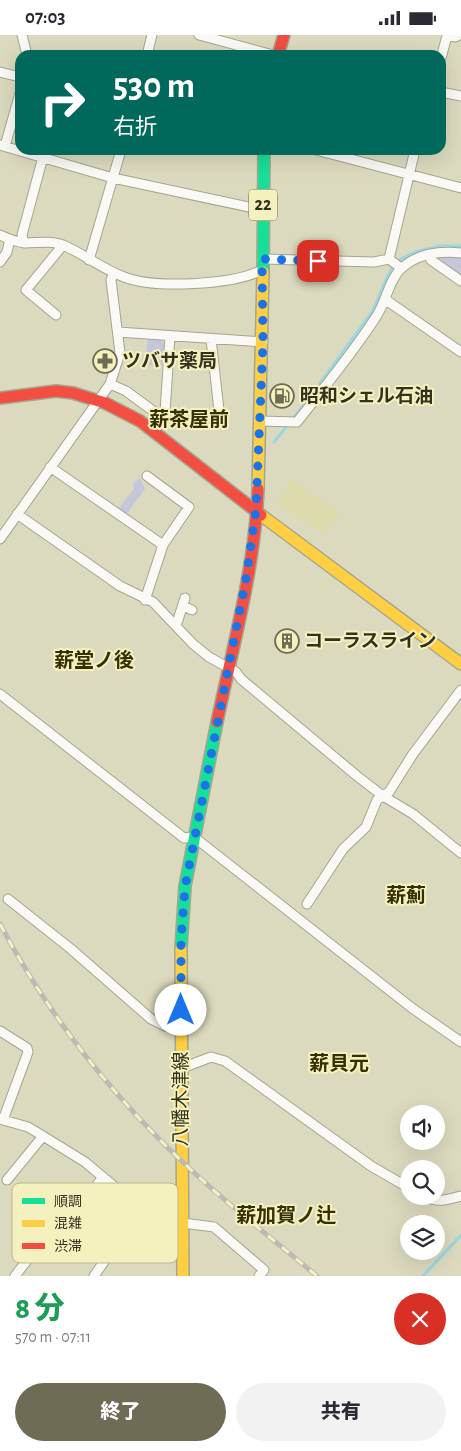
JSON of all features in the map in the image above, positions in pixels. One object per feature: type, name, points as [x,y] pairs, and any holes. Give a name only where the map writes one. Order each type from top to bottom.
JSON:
[{"type":"main road","points":[[280,50],[284,35]]},
{"type":"main road","name":"八幡木津線","points":[[183,1276],[181,941],[185,887],[228,667],[256,510],[263,342],[264,155]]},
{"type":"main road","points":[[0,398],[44,390],[70,391],[100,399],[140,421],[461,664]]},
{"type":"street","points":[[22,35],[26,50]]},
{"type":"street","points":[[148,50],[152,35]]},
{"type":"street","points":[[199,35],[254,50]]},
{"type":"street","points":[[443,50],[447,35],[455,37],[459,35]]},
{"type":"street","points":[[0,72],[15,76]]},
{"type":"street","points":[[446,93],[461,96]]},
{"type":"street","points":[[15,108],[3,145],[15,149]]},
{"type":"street","points":[[36,155],[113,178],[263,209]]},
{"type":"street","points":[[89,260],[120,155]]},
{"type":"street","points":[[334,155],[461,188]]},
{"type":"street","points":[[260,421],[297,422],[355,347],[386,300],[395,264],[408,175],[414,155]]},
{"type":"street","points":[[24,243],[22,235],[43,157]]},
{"type":"street","points":[[0,235],[24,243],[48,241],[63,245],[114,273],[127,278],[203,284],[252,275],[262,265],[395,264],[445,251],[461,253]]},
{"type":"street","points":[[0,262],[7,252],[10,239]]},
{"type":"street","points":[[56,315],[26,290],[63,245]]},
{"type":"street","points":[[428,255],[431,260],[461,281]]},
{"type":"street","points":[[0,539],[110,384],[120,353],[111,280],[114,273]]},
{"type":"street","points":[[386,300],[461,352]]},
{"type":"street","points":[[118,332],[263,342]]},
{"type":"street","points":[[110,384],[126,391],[160,416],[165,412],[170,336]]},
{"type":"street","points":[[211,339],[220,419]]},
{"type":"street","points":[[50,467],[163,545]]},
{"type":"street","points":[[145,600],[163,545],[189,507],[147,476]]},
{"type":"street","points":[[17,514],[120,586],[145,600],[153,602],[193,644],[228,667],[356,776],[383,796],[413,814],[461,853]]},
{"type":"street","points":[[176,626],[184,602],[192,610]]},
{"type":"street","points":[[307,904],[343,849],[366,827],[377,800],[389,792],[413,755],[461,690]]},
{"type":"street","points":[[0,695],[184,838],[194,837],[412,1008],[461,1042]]},
{"type":"street","points":[[8,899],[71,949],[151,1019],[165,1026],[181,1027]]},
{"type":"street","points":[[0,1031],[27,1048],[28,1052],[2,1119],[28,1127],[85,1162],[110,1183]]},
{"type":"street","points":[[182,1068],[211,1057],[225,1061],[371,1166],[400,1183]]},
{"type":"street","points":[[7,1180],[43,1136]]},
{"type":"street","points":[[98,1183],[103,1177]]},
{"type":"street","points":[[445,1200],[461,1196]]},
{"type":"street","points":[[178,1223],[214,1227],[264,1270],[259,1276]]},
{"type":"street","points":[[15,1276],[25,1263]]},
{"type":"street","points":[[94,1276],[103,1263]]},
{"type":"shaded area","points":[[461,252],[461,277],[432,258]]},
{"type":"shaded area","points":[[148,337],[160,339],[164,344],[162,366],[141,365],[144,355],[146,355]]},
{"type":"shaded area","points":[[140,478],[145,489],[126,515],[118,509],[134,489],[133,483]]},
{"type":"shaded area","points":[[292,479],[340,513],[325,535],[276,502]]},
{"type":"waterway","points":[[274,442],[308,400],[372,312],[391,269],[401,259],[415,252],[440,246],[461,246]]},
{"type":"waterway","points":[[423,1276],[461,1235]]},
{"type":"railway","points":[[0,924],[19,958],[60,1022],[83,1053],[133,1111],[159,1139],[203,1180],[317,1276]]},
{"type":"traffic: fast","points":[[263,272],[264,155]]},
{"type":"traffic: fast","points":[[181,948],[185,886],[217,722]]},
{"type":"traffic: slow","points":[[258,489],[263,272]]},
{"type":"traffic: slow","points":[[261,515],[461,664]]},
{"type":"traffic: slow","points":[[181,948],[183,1276]]},
{"type":"traffic: jam","points":[[280,50],[284,35]]},
{"type":"traffic: jam","points":[[0,398],[56,391],[73,393],[105,403],[140,421],[261,515]]},
{"type":"traffic: jam","points":[[217,722],[248,577],[253,548],[258,489]]},
{"type":"place","name":"ツバサ薬局","points":[[105,361]]},
{"type":"place","name":"昭和シェル石油","points":[[282,396]]},
{"type":"place","name":"コーラスライン","points":[[287,641]]},
{"type":"district","name":"薪茶屋前","points":[[189,420]]},
{"type":"district","name":"薪堂ノ後","points":[[94,661]]},
{"type":"district","name":"薪薊","points":[[406,896]]},
{"type":"district","name":"薪貝元","points":[[339,1064]]},
{"type":"district","name":"薪加賀ノ辻","points":[[286,1216]]},
{"type":"route","points":[[181,1010],[181,941],[185,887],[210,750],[246,579],[256,510],[260,462],[263,342],[262,259],[318,261]]}]
